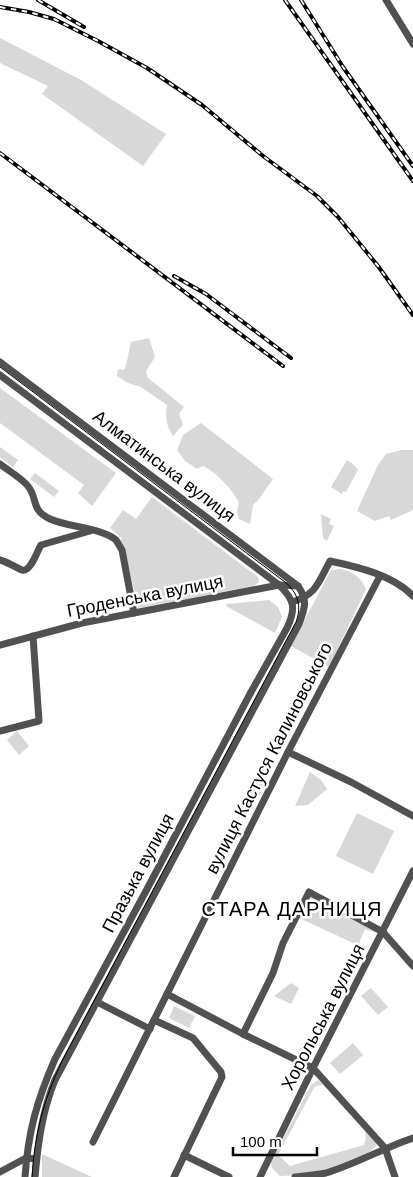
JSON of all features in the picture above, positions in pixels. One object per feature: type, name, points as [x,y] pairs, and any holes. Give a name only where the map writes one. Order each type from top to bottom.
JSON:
[{"type":"street","points":[[386,0],[413,44]]},
{"type":"street","name":"Алматинська вулиця","points":[[1,364],[298,586],[305,598]]},
{"type":"street","name":"Алматинська вулиця","points":[[0,375],[279,585],[290,596],[292,602]]},
{"type":"street","points":[[0,464],[30,488],[34,503],[41,514],[52,520],[108,535],[117,541],[122,550],[134,613]]},
{"type":"street","points":[[0,560],[26,570],[41,545],[91,531]]},
{"type":"street","name":"Празька вулиця","points":[[35,1177],[41,1122],[50,1092],[64,1062],[299,624],[305,608],[305,598],[312,592],[330,562],[380,576]]},
{"type":"street","points":[[380,576],[400,584],[413,596]]},
{"type":"street","name":"вулиця Кастуся Калиновського","points":[[93,1142],[288,752],[380,576]]},
{"type":"street","name":"Гроденська вулиця","points":[[0,645],[82,623],[279,585],[298,586]]},
{"type":"street","points":[[292,602],[305,598]]},
{"type":"street","name":"Празька вулиця","points":[[25,1177],[26,1158],[33,1118],[44,1084],[55,1059],[287,628],[293,612],[292,602]]},
{"type":"street","points":[[0,731],[39,721],[33,636]]},
{"type":"street","points":[[288,752],[351,782],[413,816]]},
{"type":"street","name":"Хорольська вулиця","points":[[262,1176],[313,1068],[413,871]]},
{"type":"street","points":[[243,1034],[273,973],[283,943],[309,892],[383,932],[412,962]]},
{"type":"street","points":[[167,994],[313,1068],[385,1148],[395,1177]]},
{"type":"street","points":[[97,1002],[150,1029]]},
{"type":"street","points":[[154,1020],[193,1038],[221,1072],[222,1077],[174,1177]]},
{"type":"street","points":[[294,1177],[324,1173],[354,1163],[385,1148],[413,1138]]},
{"type":"street","points":[[184,1154],[229,1177]]},
{"type":"street","points":[[0,1172],[26,1158],[36,1159]]},
{"type":"shaded area","points":[[0,38],[81,80],[166,134],[143,166],[42,94],[48,86],[0,63]]},
{"type":"shaded area","points":[[149,338],[155,357],[146,371],[147,377],[184,407],[179,414],[183,425],[173,436],[167,421],[167,405],[141,387],[128,383],[117,376],[118,369],[124,370],[125,368],[131,342]]},
{"type":"shaded area","points":[[0,388],[116,473],[92,506],[78,493],[84,485],[0,423]]},
{"type":"shaded area","points":[[201,423],[273,479],[253,505],[250,524],[239,519],[237,512],[239,502],[224,482],[203,466],[197,469],[185,461],[177,450],[183,435]]},
{"type":"shaded area","points":[[0,447],[18,460],[13,467],[0,457]]},
{"type":"shaded area","points":[[401,450],[413,450],[413,510],[391,520],[389,516],[375,521],[357,511],[378,465],[386,454]]},
{"type":"shaded area","points":[[347,460],[358,470],[346,492],[343,491],[342,494],[331,487]]},
{"type":"shaded area","points":[[35,473],[59,491],[54,497],[30,479]]},
{"type":"shaded area","points":[[152,497],[258,577],[259,582],[254,586],[138,608],[125,550],[120,541],[122,538],[110,528],[123,510],[136,519]]},
{"type":"shaded area","points":[[321,514],[331,519],[329,524],[334,526],[327,541],[323,538]]},
{"type":"shaded area","points":[[340,569],[356,575],[366,589],[329,667],[291,646],[331,570]]},
{"type":"shaded area","points":[[269,600],[278,607],[282,617],[275,633],[226,606],[227,604]]},
{"type":"shaded area","points":[[17,731],[29,746],[19,755],[7,740]]},
{"type":"shaded area","points":[[310,772],[321,780],[327,789],[308,805],[295,806]]},
{"type":"shaded area","points":[[258,776],[267,781],[259,796],[250,792]]},
{"type":"shaded area","points":[[357,813],[394,831],[373,874],[336,856]]},
{"type":"shaded area","points":[[309,895],[378,931],[377,933],[365,929],[359,943],[367,948],[297,917]]},
{"type":"shaded area","points":[[291,983],[299,988],[291,1004],[274,996]]},
{"type":"shaded area","points":[[371,988],[388,1007],[378,1015],[361,996]]},
{"type":"shaded area","points":[[174,1006],[195,1016],[189,1028],[169,1018]]},
{"type":"shaded area","points":[[353,1043],[363,1055],[340,1074],[330,1063]]},
{"type":"shaded area","points":[[318,1080],[323,1085],[315,1086],[278,1155],[290,1166],[364,1145],[366,1139],[365,1132],[377,1145],[369,1152],[345,1164],[303,1174],[280,1176],[272,1168],[271,1162],[311,1085]]},
{"type":"shaded area","points":[[42,1154],[92,1177],[42,1177]]},
{"type":"tram line","points":[[0,367],[285,582],[296,595],[299,605],[296,622],[62,1061],[41,1118],[35,1146],[32,1177]]},
{"type":"railway","points":[[38,0],[84,27]]},
{"type":"railway","points":[[285,0],[413,181]]},
{"type":"railway","points":[[301,0],[343,67],[413,166]]},
{"type":"railway","points":[[0,7],[54,19],[147,68],[202,105],[263,156],[317,196],[338,217],[378,266],[413,315]]},
{"type":"railway","points":[[0,153],[283,366]]},
{"type":"railway","points":[[174,276],[206,294],[291,358]]},
{"type":"district","name":"СТАРА ДАРНИЦЯ","points":[[292,909]]}]
